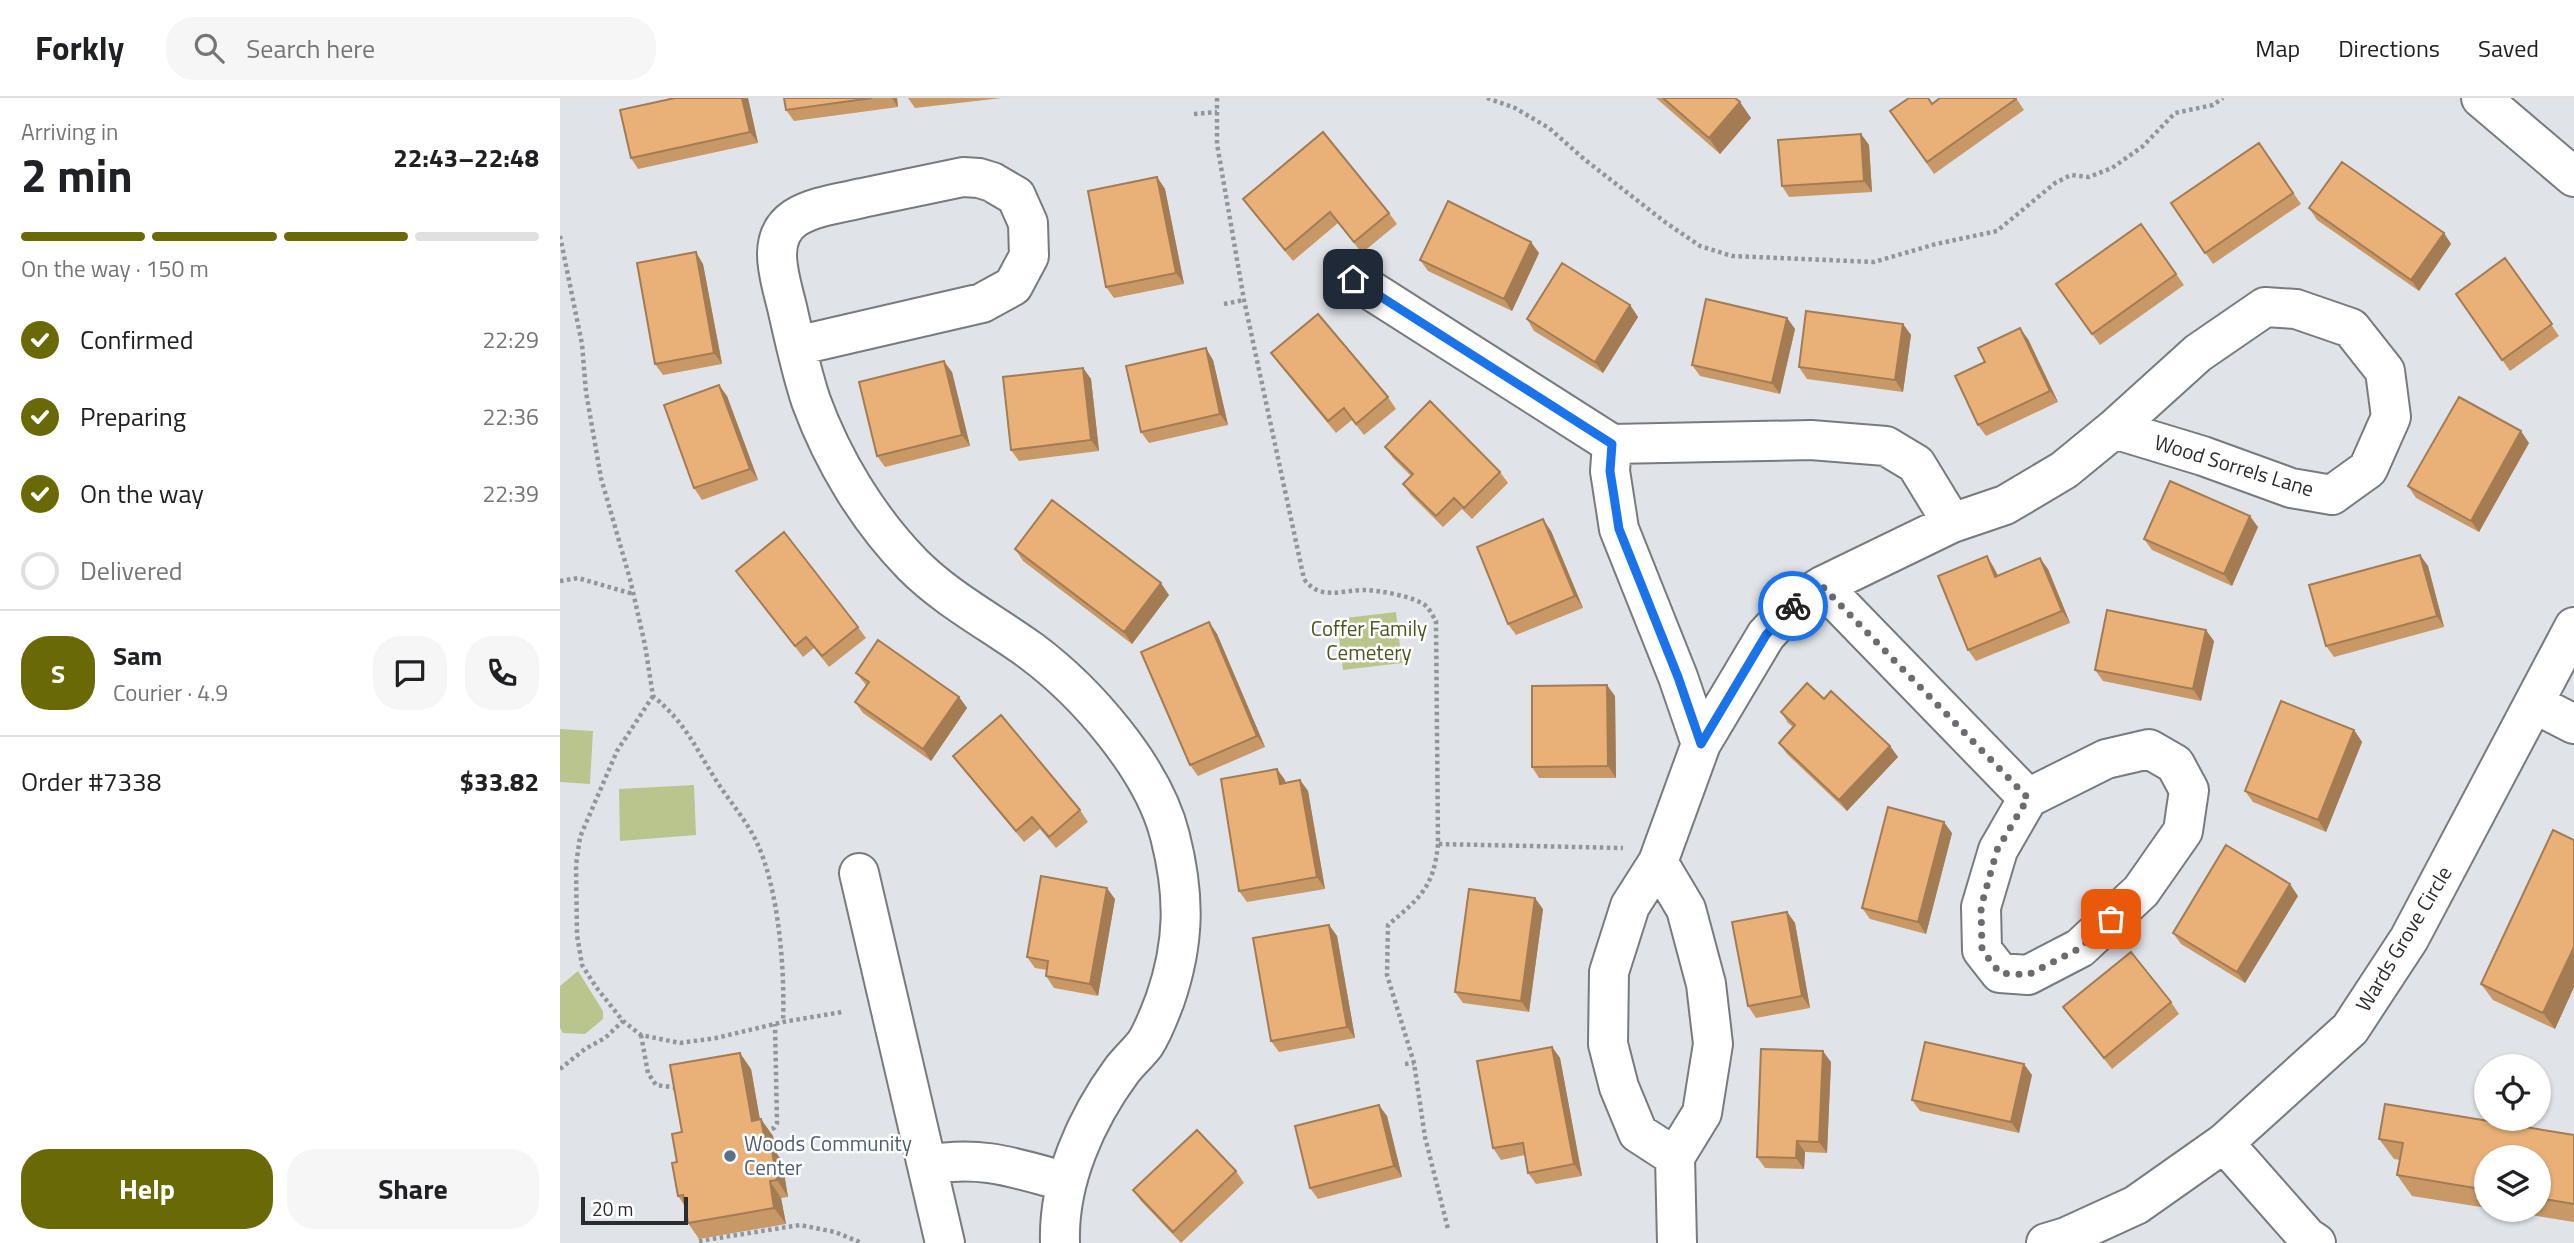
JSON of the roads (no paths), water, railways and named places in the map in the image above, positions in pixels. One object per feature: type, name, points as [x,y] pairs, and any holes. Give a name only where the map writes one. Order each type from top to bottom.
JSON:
[{"type":"street","points":[[2481,98],[2574,177]]},
{"type":"street","points":[[796,346],[982,303],[1013,286],[1029,256],[1030,245],[1028,223],[1016,196],[979,177],[963,177],[826,206],[797,217],[782,230],[777,244],[778,269],[796,346],[811,399],[828,441],[855,491],[883,531],[914,565],[947,594],[1031,651],[1074,687],[1100,715],[1144,776],[1170,833],[1181,894],[1182,931],[1175,970],[1157,1022],[1145,1043],[1122,1070],[1096,1110],[1081,1139],[1067,1181],[1059,1223],[1060,1243]]},
{"type":"street","points":[[1353,279],[1612,444],[1811,440],[1886,446],[1916,464],[1952,523]]},
{"type":"street","name":"Wood Sorrels Lane","points":[[1675,1157],[1638,1132],[1619,1087],[1608,1044],[1609,972],[1630,906],[1658,862],[1701,744],[1766,635],[1798,601],[1822,586],[1952,523],[2006,505],[2064,470],[2199,353],[2265,307],[2295,309],[2351,328],[2385,371],[2391,417],[2368,469],[2332,495],[2291,488],[2203,456],[2114,429]]},
{"type":"street","points":[[1612,444],[1610,471],[1619,529],[1678,677],[1701,744]]},
{"type":"street","points":[[1822,586],[2028,798]]},
{"type":"street","name":"Wards Grove Circle","points":[[2046,1243],[2066,1237],[2136,1205],[2224,1143],[2350,1029],[2409,939],[2574,627]]},
{"type":"street","points":[[2535,704],[2574,724]]},
{"type":"street","points":[[2149,749],[2175,764],[2189,790],[2183,831],[2141,891],[2080,948],[2028,975],[2000,973],[1982,950],[1981,907],[1997,850],[2028,798],[2106,759],[2149,749]]},
{"type":"street","points":[[1658,862],[1686,909],[1706,984],[1713,1044],[1702,1113],[1675,1157],[1677,1243]]},
{"type":"street","points":[[859,873],[945,1243]]},
{"type":"street","points":[[2224,1143],[2307,1241]]},
{"type":"street","points":[[928,1165],[955,1160],[984,1161],[1067,1181]]},
{"type":"place","name":"Woods Community Center","points":[[730,1156]]},
{"type":"park label","name":"Coffer Family Cemetery","points":[[1369,641]]}]
